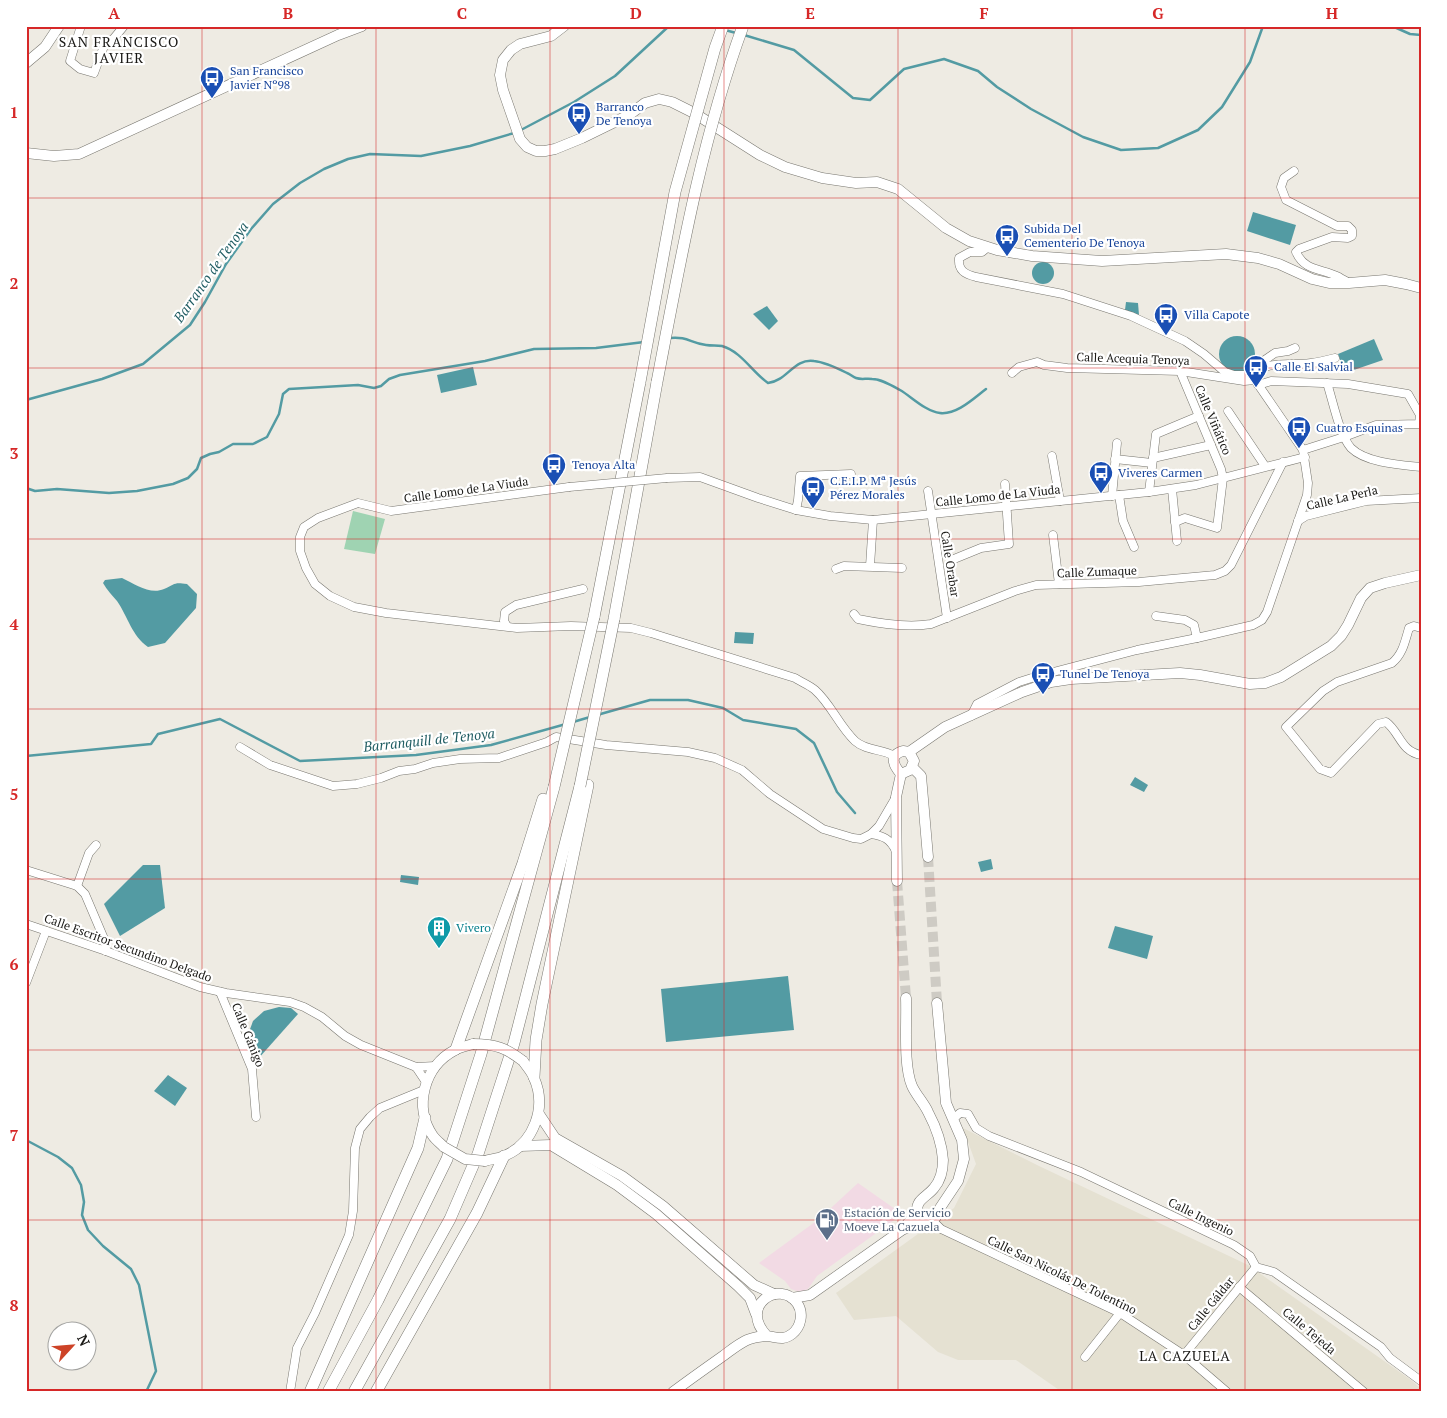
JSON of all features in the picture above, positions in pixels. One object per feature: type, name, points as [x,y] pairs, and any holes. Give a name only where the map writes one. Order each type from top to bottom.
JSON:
[{"type":"highway","points":[[328,1392],[378,1300],[447,1159],[482,1054],[594,617],[676,192],[715,48],[723,26]]},
{"type":"highway","points":[[534,1076],[539,1022],[692,200],[732,56],[743,26]]},
{"type":"highway","points":[[456,1049],[551,786]]},
{"type":"highway","points":[[354,1392],[450,1219],[478,1154],[514,1043],[584,786]]},
{"type":"highway","points":[[310,1392],[418,1148],[424,1118]]},
{"type":"highway","points":[[376,1392],[477,1213],[504,1156]]},
{"type":"main road","points":[[26,63],[45,47],[60,26]]},
{"type":"main road","points":[[26,153],[54,156],[79,154],[338,35],[362,26]]},
{"type":"main road","points":[[564,26],[551,36],[520,44],[511,50],[503,60],[500,75],[508,106],[520,139],[527,147],[536,150],[545,151],[573,142],[604,129],[645,103],[659,99],[672,102],[694,113],[760,155],[785,167],[822,178],[856,183],[877,182],[898,189],[946,228],[969,241],[988,247],[1032,256],[1102,261],[1226,254],[1258,258],[1279,264],[1312,279],[1329,283],[1349,284],[1385,280],[1421,288]]},
{"type":"main road","points":[[901,774],[894,767],[894,756],[896,754],[902,751],[909,752],[945,727],[1022,692],[1051,682],[1071,679],[1180,673],[1250,684],[1264,683],[1281,677],[1331,646],[1348,625],[1361,598],[1370,588],[1421,575]]},
{"type":"main road","points":[[898,881],[896,797],[901,774],[912,768],[914,761],[909,752]]},
{"type":"main road","points":[[912,768],[921,776],[928,856]]},
{"type":"main road","points":[[902,1230],[917,1212],[918,1203],[934,1188],[942,1175],[943,1160],[939,1137],[929,1113],[912,1086],[908,1071],[906,998]]},
{"type":"main road","points":[[520,1146],[551,1145],[617,1185],[656,1214],[750,1298],[761,1330],[768,1336],[778,1339],[790,1336],[797,1330],[800,1324],[801,1311],[810,1295],[902,1230],[936,1217],[958,1181],[964,1159],[962,1140],[946,1103],[937,1003]]},
{"type":"main road","points":[[473,1044],[492,1044],[509,1050],[523,1062],[534,1076],[539,1095],[539,1114],[532,1132],[520,1146],[504,1156],[485,1161],[465,1159],[444,1147],[433,1136],[424,1118],[422,1102],[425,1086],[435,1066],[442,1058],[456,1049],[473,1044]]},
{"type":"main road","points":[[539,1114],[556,1138],[622,1176],[663,1206],[754,1285],[774,1294]]},
{"type":"main road","points":[[924,1197],[932,1197],[939,1203],[940,1208]]},
{"type":"main road","points":[[917,1212],[928,1220]]},
{"type":"main road","points":[[746,1340],[761,1302],[769,1296],[781,1294],[792,1298],[798,1304],[801,1311]]},
{"type":"main road","points":[[792,1298],[810,1295]]},
{"type":"main road","points":[[673,1392],[746,1340],[768,1336]]},
{"type":"street","points":[[81,26],[70,61],[80,69],[94,73],[104,46],[124,26]]},
{"type":"street","points":[[1294,171],[1284,178],[1281,187],[1286,200],[1337,226],[1348,226],[1352,230],[1352,236],[1348,238],[1332,237],[1299,249],[1296,252],[1299,260],[1308,266],[1338,276],[1349,284]]},
{"type":"street","points":[[971,716],[977,704],[1019,682],[1137,650],[1253,625],[1262,620],[1267,612],[1307,495],[1308,483],[1304,453],[1251,379],[1225,372],[1204,354],[1185,342],[1131,316],[1064,294],[971,276],[961,270],[958,265],[958,258],[970,252],[982,252],[988,247]]},
{"type":"street","points":[[1251,379],[1275,353],[1295,348]]},
{"type":"street","points":[[1251,379],[1259,368],[1266,365],[1312,363],[1335,358]]},
{"type":"street","name":"Calle Acequia Tenoya","points":[[1012,373],[1018,367],[1037,362],[1044,365],[1068,368],[1180,371],[1244,382],[1251,379],[1348,384],[1408,394],[1420,415]]},
{"type":"street","name":"Calle Viñático","points":[[1180,371],[1221,469],[1223,478]]},
{"type":"street","points":[[1327,383],[1344,437],[1352,449],[1374,460],[1396,465],[1421,467]]},
{"type":"street","points":[[1228,411],[1265,466]]},
{"type":"street","name":"Calle Lomo de La Viuda","points":[[507,626],[386,613],[354,607],[330,596],[316,584],[306,568],[300,551],[300,537],[304,527],[318,518],[358,503],[391,511],[569,487],[700,476],[796,510],[830,516],[873,520],[1006,507],[1172,489],[1223,478],[1283,462],[1376,425],[1419,424],[1420,415]]},
{"type":"street","points":[[1149,492],[1156,434],[1199,416]]},
{"type":"street","points":[[1118,443],[1115,459],[1115,496],[1134,547]]},
{"type":"street","points":[[1115,459],[1153,461],[1211,445]]},
{"type":"street","points":[[1052,456],[1060,501]]},
{"type":"street","name":"Calle Zumaque","points":[[854,614],[858,619],[893,625],[923,625],[947,618],[1015,591],[1036,586],[1138,582],[1215,575],[1231,565],[1283,462]]},
{"type":"street","points":[[796,510],[800,476],[850,474]]},
{"type":"street","points":[[1175,522],[1185,518],[1217,528],[1223,478]]},
{"type":"street","points":[[954,559],[981,548],[1009,544],[1005,484]]},
{"type":"street","points":[[1172,489],[1177,541]]},
{"type":"street","name":"Calle Orabar","points":[[928,491],[947,618]]},
{"type":"street","name":"Calle La Perla","points":[[1298,521],[1306,516],[1366,501],[1421,498]]},
{"type":"street","points":[[870,566],[873,520]]},
{"type":"street","points":[[1053,535],[1059,584]]},
{"type":"street","points":[[836,569],[844,566],[902,568]]},
{"type":"street","points":[[583,589],[516,605],[505,612],[504,620],[507,626],[517,628],[571,626],[631,628],[794,678],[814,689],[857,743],[894,756]]},
{"type":"street","points":[[1156,616],[1185,620],[1194,625],[1197,638]]},
{"type":"street","points":[[1421,628],[1414,626],[1409,628],[1403,649],[1392,663],[1380,669],[1337,682],[1323,691],[1286,727],[1320,769],[1331,773],[1378,724],[1386,722],[1393,726],[1400,742],[1410,751],[1421,755]]},
{"type":"street","points":[[240,747],[270,765],[333,786],[357,784],[433,763],[460,759],[499,758],[547,742],[556,737],[688,752],[715,758],[742,770],[770,794],[823,829],[853,838],[861,838],[871,834],[879,826],[896,797]]},
{"type":"street","points":[[871,834],[884,836],[891,842],[897,853]]},
{"type":"street","points":[[77,886],[89,853],[96,845]]},
{"type":"street","points":[[26,870],[77,886],[85,894],[105,941],[106,951]]},
{"type":"street","name":"Calle Escritor Secundino Delgado","points":[[26,924],[106,951],[200,987],[220,992],[274,998],[304,1007],[322,1017],[345,1036],[360,1045],[416,1067],[435,1066]]},
{"type":"street","points":[[26,983],[46,931]]},
{"type":"street","name":"Calle Gánigo","points":[[220,992],[252,1069],[256,1117]]},
{"type":"street","points":[[290,1392],[297,1348],[319,1304],[349,1235],[353,1211],[355,1148],[360,1129],[380,1108],[406,1097],[425,1086],[416,1067]]},
{"type":"street","points":[[406,1097],[422,1102]]},
{"type":"street","name":"Calle Ingenio","points":[[953,1119],[960,1113],[968,1114],[976,1128],[989,1136],[1080,1172],[1234,1245],[1250,1256],[1256,1267],[1274,1272],[1282,1277],[1381,1347],[1390,1358],[1421,1381]]},
{"type":"street","name":"Calle San Nicolás De Tolentino","points":[[928,1220],[941,1229],[1120,1313],[1184,1355],[1227,1392]]},
{"type":"street","name":"Calle Gáldar","points":[[1184,1355],[1256,1267]]},
{"type":"street","name":"Calle Tejeda","points":[[1239,1287],[1364,1392]]},
{"type":"street","points":[[1085,1357],[1120,1313]]},
{"type":"shaded area","points":[[963,1128],[1248,1265],[1411,1380],[1421,1389],[1421,1392],[1062,1392],[1016,1360],[958,1360],[938,1352],[896,1316],[854,1320],[836,1293],[954,1208],[976,1164]]},
{"type":"shaded area","name":"Estación de Servicio Moeve La Cazuela","points":[[858,1183],[901,1215],[817,1276],[808,1289],[800,1292],[791,1289],[785,1281],[759,1263],[819,1219]]},
{"type":"green space","points":[[353,511],[385,519],[375,554],[344,549]]},
{"type":"water","points":[[1253,212],[1296,225],[1290,245],[1247,231]]},
{"type":"water","points":[[1043,262],[1051,265],[1054,273],[1051,281],[1043,284],[1035,281],[1032,273],[1035,265]]},
{"type":"water","points":[[1126,302],[1138,303],[1139,315],[1125,310]]},
{"type":"water","points":[[767,306],[778,321],[769,330],[753,314]]},
{"type":"water","points":[[1237,336],[1249,342],[1255,354],[1249,366],[1237,372],[1225,366],[1219,354],[1225,342]]},
{"type":"water","points":[[1374,339],[1383,360],[1345,373],[1338,354]]},
{"type":"water","points":[[473,367],[477,385],[441,393],[437,375]]},
{"type":"water","points":[[122,578],[153,591],[164,589],[177,583],[187,584],[197,594],[196,608],[165,643],[148,647],[138,637],[121,607],[103,583],[105,580]]},
{"type":"water","points":[[735,632],[754,633],[753,644],[734,643]]},
{"type":"water","points":[[1135,777],[1148,785],[1144,792],[1130,785]]},
{"type":"water","points":[[991,859],[993,869],[981,872],[978,862]]},
{"type":"water","points":[[143,865],[160,865],[165,908],[120,936],[104,904]]},
{"type":"water","points":[[401,875],[419,877],[418,885],[400,882]]},
{"type":"water","points":[[1115,926],[1153,936],[1147,959],[1108,948]]},
{"type":"water","points":[[788,976],[794,1030],[666,1042],[661,989]]},
{"type":"water","points":[[279,1007],[291,1008],[298,1014],[258,1059],[249,1043],[249,1032],[253,1021],[264,1011]]},
{"type":"water","points":[[168,1075],[187,1088],[175,1106],[154,1091]]},
{"type":"waterway","name":"Barranco de Tenoya","points":[[519,131],[574,102],[615,76],[669,26]]},
{"type":"waterway","name":"Barranco de Tenoya","points":[[711,26],[719,28]]},
{"type":"waterway","name":"Barranco de Tenoya","points":[[744,35],[794,50],[853,98],[870,100],[904,69],[944,59],[978,71],[997,87],[1031,109],[1083,137],[1121,150],[1158,148],[1198,130],[1222,107],[1250,62],[1263,26]]},
{"type":"waterway","name":"Barranco de Tenoya","points":[[1392,26],[1410,34],[1421,35]]},
{"type":"waterway","name":"Barranco de Tenoya","points":[[725,30],[736,33]]},
{"type":"waterway","name":"Barranco de Tenoya","points":[[26,400],[102,379],[143,364],[190,325],[226,264],[251,229],[273,204],[300,183],[324,169],[348,159],[370,154],[421,156],[470,146],[514,133]]},
{"type":"waterway","points":[[669,338],[681,338],[729,349],[741,357],[768,383],[780,378],[801,363],[814,361],[835,367],[856,378],[875,379],[886,383],[900,390],[924,407],[940,413],[959,409],[986,389]]},
{"type":"waterway","points":[[26,488],[35,491],[57,489],[109,493],[137,491],[173,484],[188,478],[197,469],[201,458],[219,452],[233,444],[253,444],[267,437],[279,414],[283,394],[289,389],[358,385],[374,388],[400,375],[485,361],[534,349],[596,348],[644,342]]},
{"type":"waterway","name":"Barranquill de Tenoya","points":[[597,715],[650,700],[688,700],[723,708],[743,720],[796,729],[814,743],[837,792],[855,813]]},
{"type":"waterway","name":"Barranquill de Tenoya","points":[[573,722],[590,717]]},
{"type":"waterway","name":"Barranquill de Tenoya","points":[[26,756],[151,744],[158,734],[220,719],[300,761],[416,755],[491,745],[566,724]]},
{"type":"waterway","points":[[26,1140],[58,1157],[72,1168],[81,1185],[84,1202],[82,1215],[88,1230],[103,1246],[131,1269],[139,1285],[156,1371],[146,1392]]},
{"type":"tunnel","points":[[928,857],[937,1003]]},
{"type":"tunnel","points":[[897,881],[906,998]]},
{"type":"place","name":"San Francisco Javier Nº98","points":[[212,99]]},
{"type":"place","name":"Barranco De Tenoya","points":[[579,135]]},
{"type":"place","name":"Subida Del Cementerio De Tenoya","points":[[1007,257]]},
{"type":"place","name":"Villa Capote","points":[[1166,336]]},
{"type":"place","name":"Calle El Salvial","points":[[1256,388]]},
{"type":"place","name":"Cuatro Esquinas","points":[[1299,449]]},
{"type":"place","name":"Tenoya Alta","points":[[554,486]]},
{"type":"place","name":"Viveres Carmen","points":[[1101,494]]},
{"type":"place","name":"C.E.I.P. Mª Jesús Pérez Morales","points":[[813,509]]},
{"type":"place","name":"Tunel De Tenoya","points":[[1043,695]]},
{"type":"place","name":"Vivero","points":[[439,949]]},
{"type":"place","name":"Estación de Servicio Moeve La Cazuela","points":[[827,1241]]},
{"type":"district","name":"SAN FRANCISCO JAVIER","points":[[119,50]]},
{"type":"district","name":"LA CAZUELA","points":[[1185,1356]]}]
